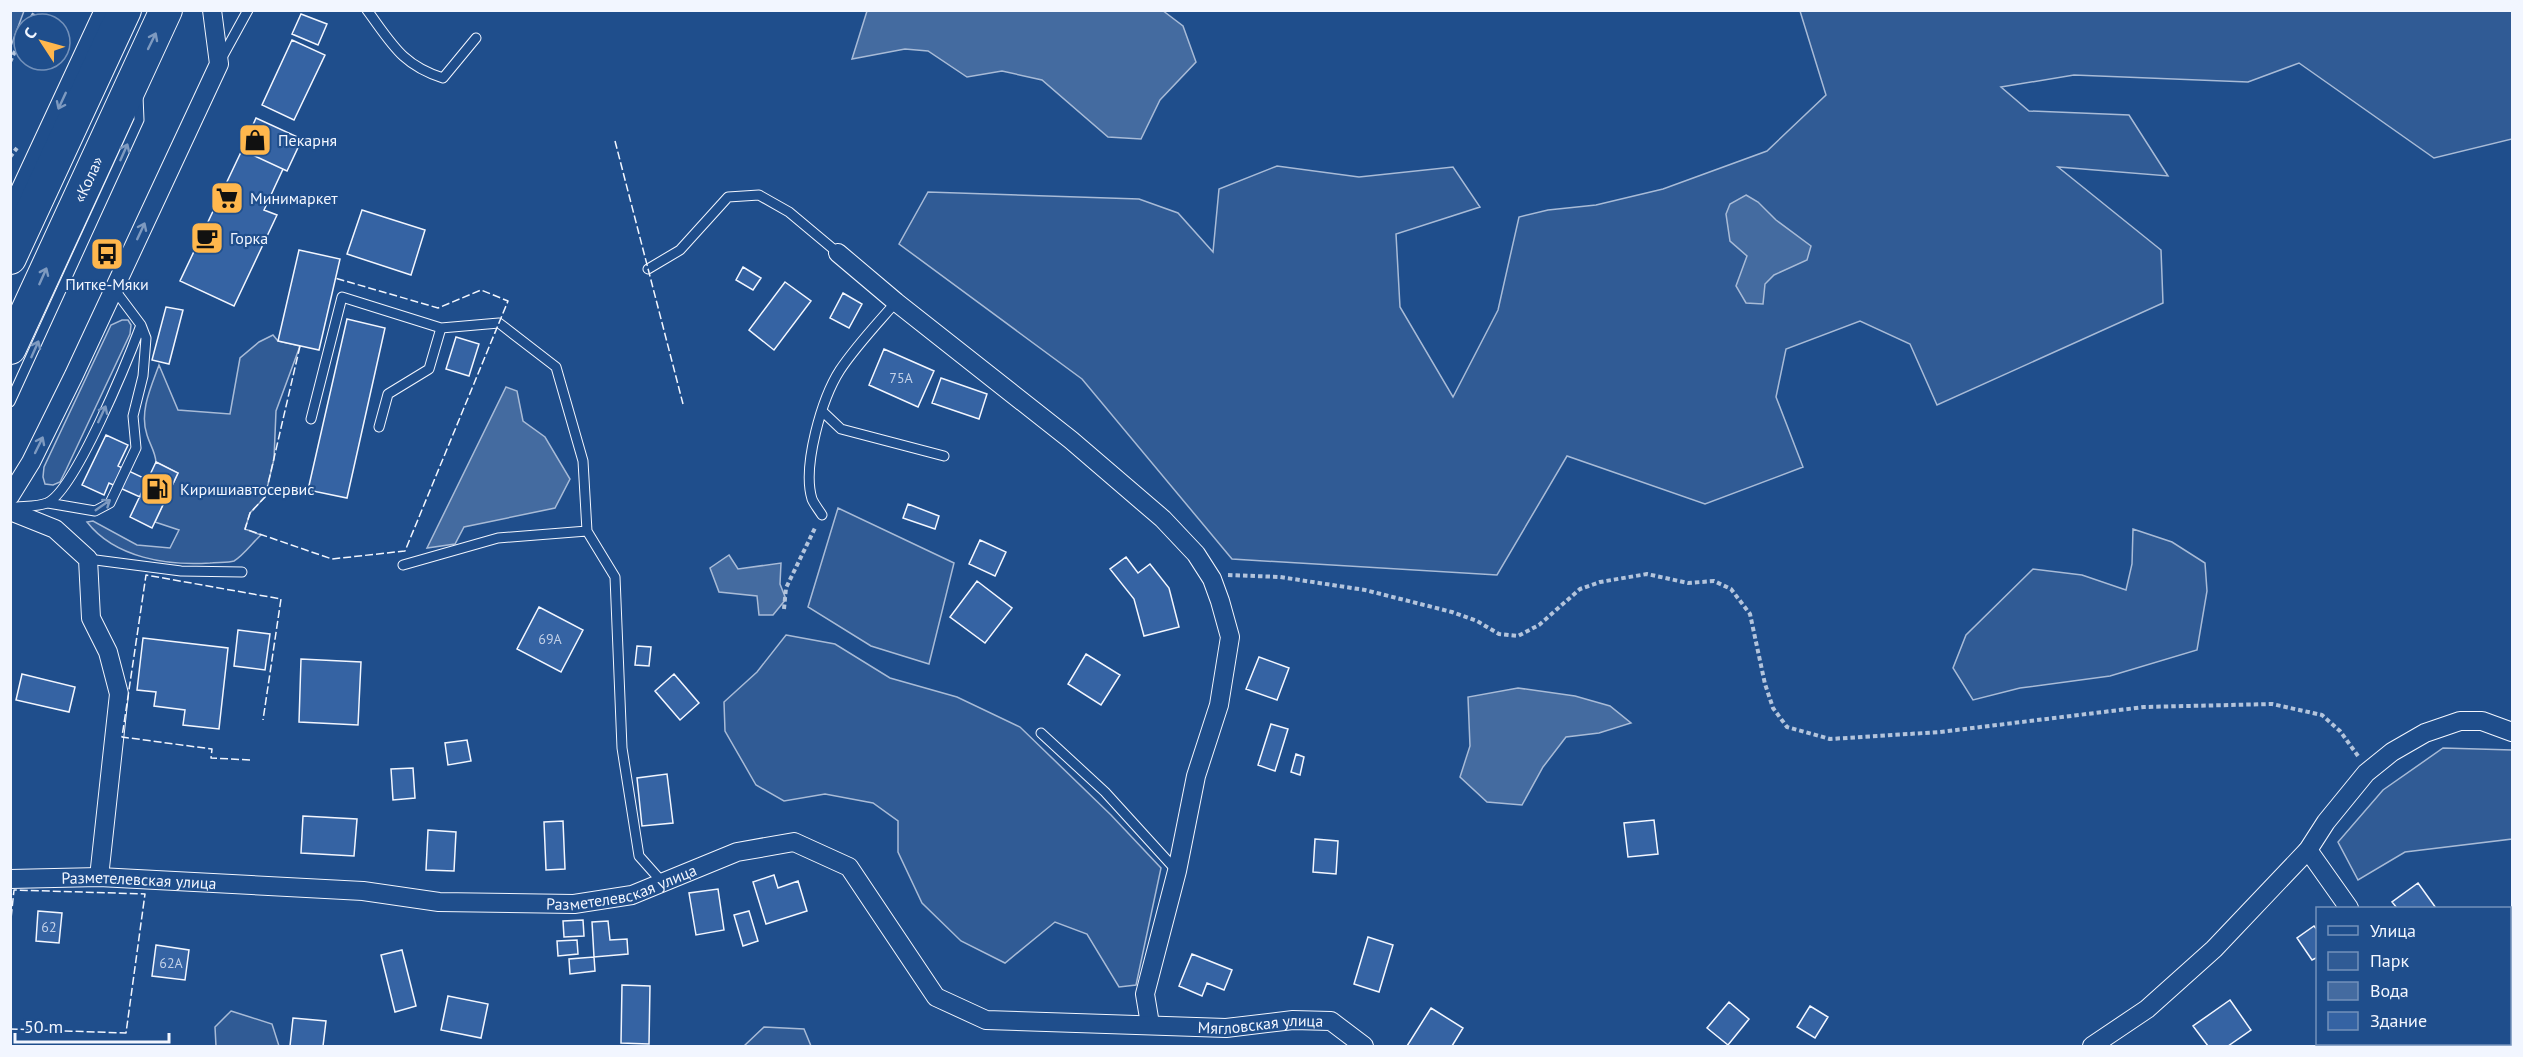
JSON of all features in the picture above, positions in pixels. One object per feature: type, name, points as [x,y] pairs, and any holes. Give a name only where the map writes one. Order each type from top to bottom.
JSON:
[{"type":"highway","name":"«Кола»","points":[[10,348],[166,10]]},
{"type":"highway","points":[[10,258],[108,12]]},
{"type":"street","points":[[10,496],[32,462],[219,64],[212,10]]},
{"type":"street","points":[[10,212],[108,12]]},
{"type":"street","points":[[838,253],[896,302],[1071,440],[1163,519],[1196,554],[1212,579],[1230,637],[1219,705],[1196,776],[1177,871],[1145,994],[1150,1024]]},
{"type":"street","points":[[10,509],[55,529],[88,559],[90,618],[108,652],[119,694],[99,877]]},
{"type":"street","points":[[2092,1047],[2147,1009],[2214,949],[2308,850],[2326,822],[2366,773],[2392,752],[2417,738],[2460,721],[2482,722],[2512,732]]},
{"type":"street","name":"Разметелевская улица","points":[[10,879],[99,877],[363,891],[439,902],[574,904],[632,896],[737,852],[794,842],[849,867],[936,997],[986,1020],[1150,1024]]},
{"type":"street","points":[[2308,850],[2348,907]]},
{"type":"street","name":"Мягловская улица","points":[[1150,1024],[1226,1028],[1293,1020],[1331,1021],[1364,1047]]},
{"type":"lane","points":[[219,64],[248,10]]},
{"type":"lane","points":[[367,10],[400,56],[423,72],[443,78],[476,38]]},
{"type":"lane","points":[[10,402],[139,120],[138,71]]},
{"type":"lane","points":[[648,269],[680,250],[728,197],[759,195],[789,212],[838,253]]},
{"type":"lane","points":[[10,509],[48,503],[95,511],[110,503],[136,448],[133,416],[143,376],[146,338],[141,325],[114,289]]},
{"type":"lane","points":[[311,419],[342,297],[441,328],[499,323],[556,367],[583,461],[587,531],[615,577],[622,748],[639,856],[663,883]]},
{"type":"lane","points":[[822,515],[812,498],[810,468],[816,430],[822,411],[840,371],[896,302]]},
{"type":"lane","points":[[48,503],[60,493],[75,472],[131,353],[141,325]]},
{"type":"lane","points":[[379,427],[388,394],[429,369],[441,328]]},
{"type":"lane","points":[[822,411],[841,429],[944,456]]},
{"type":"lane","points":[[403,565],[498,538],[587,531]]},
{"type":"lane","points":[[88,559],[181,571],[242,572]]},
{"type":"lane","points":[[1041,733],[1105,792],[1177,871]]},
{"type":"path","points":[[784,609],[786,588],[822,515]]},
{"type":"path","points":[[1212,579],[1231,574],[1270,576],[1365,590],[1452,612],[1477,621],[1499,634],[1518,636],[1539,625],[1580,589],[1600,582],[1647,574],[1688,583],[1714,581],[1731,589],[1750,614],[1765,684],[1773,708],[1788,727],[1830,739],[1940,732],[2144,707],[2272,704],[2322,715],[2355,749],[2366,773]]},
{"type":"green space","points":[[10,11],[24,11],[12,12],[11,46]]},
{"type":"green space","points":[[1800,11],[2512,11],[2512,139],[2434,158],[2299,63],[2248,82],[2074,75],[2001,87],[2029,111],[2129,115],[2168,176],[2058,167],[2161,250],[2163,303],[1937,405],[1910,344],[1860,321],[1786,349],[1776,397],[1803,467],[1705,504],[1567,456],[1497,575],[1232,559],[1082,379],[899,244],[928,192],[1139,199],[1178,213],[1213,252],[1219,189],[1277,166],[1359,177],[1453,167],[1480,207],[1396,234],[1400,307],[1453,397],[1498,310],[1519,217],[1548,210],[1596,205],[1663,189],[1767,151],[1826,95]]},
{"type":"green space","points":[[128,320],[131,325],[130,334],[60,482],[53,485],[45,484],[44,467],[111,325]]},
{"type":"green space","points":[[273,335],[278,341],[300,346],[276,411],[274,459],[265,497],[250,513],[245,529],[261,535],[234,561],[194,564],[160,561],[127,552],[99,534],[87,522],[93,521],[137,545],[170,548],[179,530],[155,522],[178,473],[156,462],[145,426],[147,400],[159,365],[178,410],[230,414],[240,358],[259,342]]},
{"type":"green space","points":[[838,508],[954,563],[929,664],[871,646],[808,607]]},
{"type":"green space","points":[[2133,529],[2172,542],[2205,563],[2207,591],[2197,650],[2110,676],[2020,688],[1973,700],[1953,668],[1966,635],[2033,569],[2082,575],[2126,590],[2132,564]]},
{"type":"green space","points":[[786,635],[835,644],[890,678],[957,697],[1020,727],[1111,815],[1161,868],[1136,985],[1119,987],[1087,934],[1055,922],[1005,963],[961,941],[922,903],[898,852],[898,821],[873,803],[825,794],[784,801],[756,785],[725,731],[724,702],[757,672]]},
{"type":"green space","points":[[2443,748],[2512,750],[2512,839],[2405,852],[2358,880],[2338,842],[2383,790]]},
{"type":"green space","points":[[231,1011],[272,1024],[279,1046],[216,1046],[215,1027]]},
{"type":"green space","points":[[764,1027],[804,1029],[811,1046],[744,1046]]},
{"type":"water","points":[[1162,10],[1183,26],[1196,62],[1160,100],[1141,139],[1108,137],[1042,80],[1002,71],[967,77],[928,51],[905,49],[852,59],[867,11]]},
{"type":"water","points":[[1746,195],[1758,202],[1776,220],[1811,246],[1807,260],[1774,275],[1765,284],[1763,304],[1746,303],[1736,286],[1747,256],[1730,241],[1726,214],[1730,204]]},
{"type":"water","points":[[506,387],[517,391],[523,421],[545,437],[570,479],[555,508],[464,527],[455,544],[427,548]]},
{"type":"water","points":[[729,555],[738,569],[781,563],[780,584],[786,599],[773,615],[759,615],[757,596],[719,592],[710,568]]},
{"type":"water","points":[[1518,688],[1575,696],[1610,706],[1631,723],[1599,733],[1566,737],[1543,767],[1522,805],[1487,802],[1460,777],[1470,746],[1468,697]]},
{"type":"building","points":[[301,14],[327,24],[318,45],[292,34]]},
{"type":"building","points":[[292,40],[325,55],[294,120],[262,105]]},
{"type":"building","points":[[256,118],[302,139],[287,171],[242,150]]},
{"type":"building","points":[[242,150],[283,169],[264,210],[277,215],[234,306],[180,281]]},
{"type":"building","points":[[362,210],[425,230],[411,275],[347,254]]},
{"type":"building","points":[[299,250],[340,259],[319,350],[278,341]]},
{"type":"building","points":[[743,267],[761,278],[753,290],[736,280]]},
{"type":"building","points":[[785,282],[811,301],[774,350],[749,330]]},
{"type":"building","points":[[843,293],[862,304],[849,328],[830,318]]},
{"type":"building","points":[[166,307],[183,310],[169,364],[152,360]]},
{"type":"building","points":[[347,319],[385,328],[347,498],[308,490]]},
{"type":"building","points":[[456,337],[479,344],[469,376],[446,369]]},
{"type":"building","points":[[884,349],[934,371],[918,407],[869,385]]},
{"type":"building","points":[[941,378],[987,394],[979,419],[932,403]]},
{"type":"building","points":[[106,435],[128,445],[118,466],[148,480],[140,497],[109,483],[104,495],[82,485]]},
{"type":"building","name":"Киришиавтосервис","points":[[156,462],[178,473],[152,528],[130,517]]},
{"type":"building","points":[[908,504],[939,516],[935,529],[903,518]]},
{"type":"building","points":[[980,540],[1006,552],[995,576],[969,564]]},
{"type":"building","points":[[1126,557],[1138,573],[1150,564],[1169,588],[1179,627],[1144,636],[1134,599],[1110,569]]},
{"type":"building","points":[[977,581],[1012,608],[985,643],[950,617]]},
{"type":"building","points":[[539,607],[583,630],[561,672],[517,649]]},
{"type":"building","points":[[238,630],[270,634],[265,670],[234,666]]},
{"type":"building","points":[[143,638],[228,648],[219,729],[183,725],[185,710],[154,706],[156,692],[137,690]]},
{"type":"building","points":[[637,646],[651,647],[649,666],[635,665]]},
{"type":"building","points":[[1086,654],[1120,675],[1101,705],[1068,684]]},
{"type":"building","points":[[1259,657],[1289,668],[1277,700],[1246,689]]},
{"type":"building","points":[[301,659],[361,662],[358,725],[299,722]]},
{"type":"building","points":[[22,674],[75,687],[69,712],[16,700]]},
{"type":"building","points":[[674,674],[699,703],[680,720],[655,691]]},
{"type":"building","points":[[1271,724],[1288,729],[1275,771],[1258,765]]},
{"type":"building","points":[[467,740],[471,761],[448,765],[445,743]]},
{"type":"building","points":[[1296,754],[1304,757],[1300,775],[1291,772]]},
{"type":"building","points":[[413,768],[415,798],[393,800],[391,769]]},
{"type":"building","points":[[667,774],[673,823],[642,826],[637,778]]},
{"type":"building","points":[[303,816],[357,819],[354,856],[301,853]]},
{"type":"building","points":[[1654,820],[1658,854],[1628,857],[1624,823]]},
{"type":"building","points":[[563,821],[565,869],[546,870],[544,822]]},
{"type":"building","points":[[428,830],[456,832],[454,871],[426,870]]},
{"type":"building","points":[[1315,839],[1338,841],[1336,874],[1313,872]]},
{"type":"building","points":[[774,875],[778,888],[798,881],[807,911],[766,924],[753,882]]},
{"type":"building","points":[[2418,883],[2435,907],[2396,907],[2392,902]]},
{"type":"building","points":[[718,889],[724,930],[696,935],[689,893]]},
{"type":"building","points":[[38,911],[62,913],[59,943],[36,941]]},
{"type":"building","points":[[749,911],[758,941],[743,946],[734,915]]},
{"type":"building","points":[[583,920],[584,936],[564,937],[563,921]]},
{"type":"building","points":[[608,921],[610,940],[627,939],[628,954],[594,957],[592,922]]},
{"type":"building","points":[[2314,926],[2316,928],[2316,958],[2312,960],[2297,938]]},
{"type":"building","points":[[1368,937],[1393,945],[1379,992],[1354,984]]},
{"type":"building","points":[[577,940],[578,954],[558,956],[557,941]]},
{"type":"building","points":[[156,945],[189,950],[185,980],[152,976]]},
{"type":"building","points":[[402,950],[416,1006],[395,1012],[381,955]]},
{"type":"building","points":[[1192,954],[1232,970],[1224,990],[1207,983],[1202,996],[1179,986]]},
{"type":"building","points":[[594,957],[595,971],[570,974],[569,959]]},
{"type":"building","points":[[622,985],[650,986],[649,1044],[621,1043]]},
{"type":"building","points":[[448,996],[488,1004],[481,1038],[441,1030]]},
{"type":"building","points":[[2230,1000],[2251,1030],[2228,1046],[2208,1046],[2193,1026]]},
{"type":"building","points":[[1729,1002],[1749,1019],[1728,1045],[1707,1028]]},
{"type":"building","points":[[1810,1006],[1828,1017],[1815,1038],[1797,1027]]},
{"type":"building","points":[[1431,1008],[1463,1028],[1452,1046],[1407,1046]]},
{"type":"building","points":[[293,1018],[326,1021],[323,1046],[290,1046]]},
{"type":"fence","points":[[615,141],[683,404]]},
{"type":"fence","points":[[300,346],[265,497],[250,513],[245,529],[332,559],[405,551],[508,301],[481,290],[438,308],[335,278]]},
{"type":"fence","points":[[250,760],[211,758],[212,749],[122,737],[146,575],[281,599],[263,720]]},
{"type":"fence","points":[[10,928],[14,890],[145,894],[126,1033],[10,1029]]},
{"type":"place","name":"Пекарня","points":[[255,140]]},
{"type":"place","name":"Минимаркет","points":[[227,198]]},
{"type":"place","name":"Горка","points":[[207,238]]},
{"type":"place","name":"Питке-Мяки","points":[[107,254]]},
{"type":"place","name":"Киришиавтосервис","points":[[157,489]]}]
